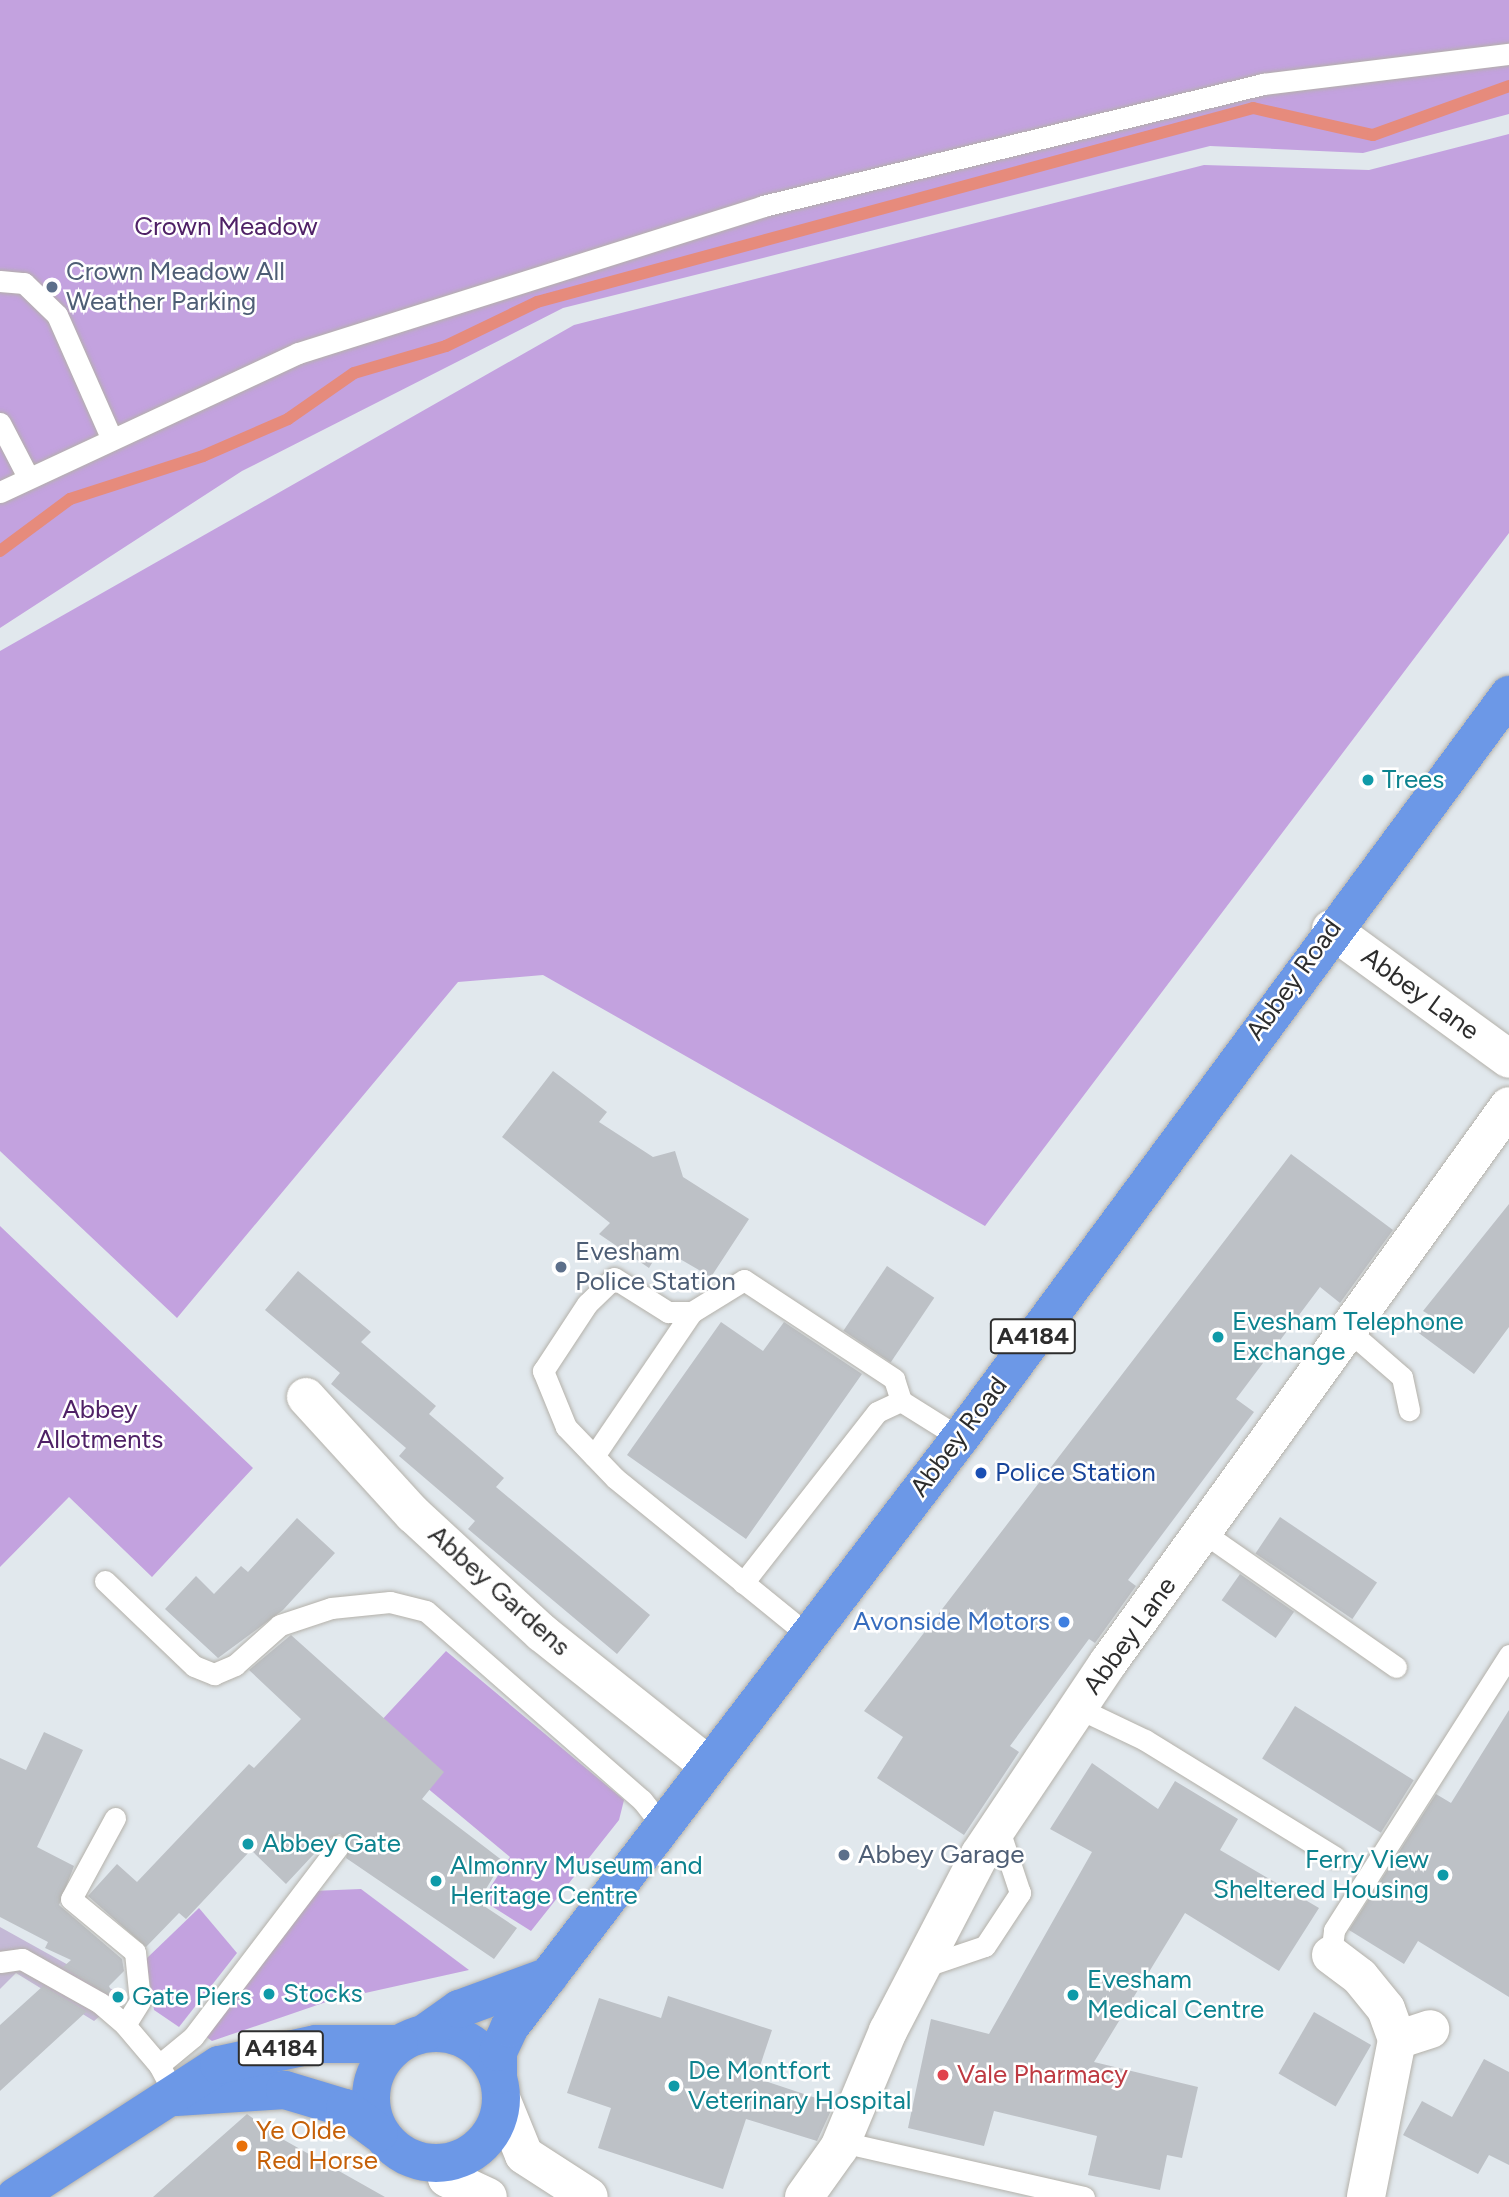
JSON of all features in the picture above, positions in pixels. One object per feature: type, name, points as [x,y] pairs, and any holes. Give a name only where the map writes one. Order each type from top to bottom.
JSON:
[{"type":"main road","name":"Abbey Road","points":[[500,2088],[498,2052],[509,2028],[665,1829],[708,1765],[960,1438],[1331,929],[1509,695]]},
{"type":"main road","points":[[379,2133],[369,2110],[372,2082],[412,2038],[459,2008],[554,1974]]},
{"type":"main road","name":"A4184","points":[[15,2197],[168,2081],[268,2049],[412,2038],[469,2042],[500,2088],[485,2141],[446,2163],[414,2159],[345,2108],[285,2090],[168,2081]]},
{"type":"street","name":"Abbey Lane","points":[[1331,929],[1509,1059]]},
{"type":"street","name":"Abbey Lane","points":[[804,2197],[842,2142],[921,1968],[998,1827],[1078,1708],[1509,1106]]},
{"type":"street","name":"Abbey Gardens","points":[[306,1397],[413,1514],[542,1633],[708,1765]]},
{"type":"street","points":[[1331,1955],[1360,1977],[1386,2009],[1413,2035],[1366,2197]]},
{"type":"street","points":[[500,2088],[524,2155],[589,2197]]},
{"type":"street","points":[[446,2163],[447,2178],[488,2197]]},
{"type":"lane","points":[[0,492],[27,475],[110,435],[298,353],[763,206],[1263,84],[1509,54]]},
{"type":"lane","points":[[0,281],[23,284],[57,315],[110,435]]},
{"type":"lane","points":[[0,423],[27,475]]},
{"type":"lane","points":[[692,1312],[668,1311],[614,1278],[587,1304],[543,1371],[566,1427],[594,1456],[808,1635]]},
{"type":"lane","points":[[594,1456],[692,1312],[744,1280],[894,1379],[901,1401],[960,1438]]},
{"type":"lane","points":[[1349,1331],[1402,1377],[1409,1410]]},
{"type":"lane","points":[[744,1583],[877,1412],[901,1401]]},
{"type":"lane","points":[[1204,1533],[1396,1667]]},
{"type":"lane","points":[[105,1581],[194,1666],[214,1674],[235,1665],[279,1626],[331,1608],[390,1602],[426,1611],[642,1800],[665,1829]]},
{"type":"lane","points":[[1331,1955],[1335,1930],[1509,1655]]},
{"type":"lane","points":[[1078,1708],[1145,1740],[1335,1857]]},
{"type":"lane","points":[[116,1818],[71,1899],[135,1952],[140,2001],[125,2025]]},
{"type":"lane","points":[[921,1968],[985,1946],[1020,1893],[998,1827]]},
{"type":"lane","points":[[0,1962],[22,1959],[125,2025],[168,2081],[193,2037],[338,1847]]},
{"type":"lane","points":[[842,2142],[1084,2197]]},
{"type":"green space","name":"Crown Meadow","points":[[0,0],[1509,0],[1509,114],[1363,153],[1210,146],[563,308],[242,471],[0,628]]},
{"type":"green space","points":[[1509,134],[1509,533],[985,1226],[543,975],[458,982],[177,1318],[0,1151],[0,651],[574,325],[1204,165],[1369,170]]},
{"type":"green space","name":"Abbey Allotments","points":[[0,1226],[253,1468],[152,1577],[69,1497],[0,1567]]},
{"type":"green space","points":[[446,1651],[624,1800],[619,1820],[531,1931],[482,1900],[510,1857],[366,1737]]},
{"type":"green space","points":[[361,1889],[469,1970],[329,2001],[212,2041],[205,2036],[312,1891]]},
{"type":"green space","points":[[199,1908],[237,1953],[179,2027],[154,2010],[146,1959]]},
{"type":"shaded area","points":[[0,1927],[124,1996],[94,2021],[16,1973],[0,1989]]},
{"type":"building","points":[[553,1071],[607,1112],[599,1122],[653,1157],[675,1151],[683,1177],[749,1219],[711,1277],[661,1248],[649,1268],[599,1234],[610,1223],[502,1137]]},
{"type":"building","points":[[1291,1154],[1393,1230],[1340,1303],[1320,1287],[1236,1399],[1254,1412],[1128,1580],[1136,1586],[1095,1643],[1089,1639],[1010,1746],[1019,1752],[964,1835],[877,1778],[903,1737],[864,1711]]},
{"type":"building","points":[[1509,1204],[1509,1327],[1474,1374],[1416,1331],[1428,1314],[1423,1311]]},
{"type":"building","points":[[887,1266],[934,1298],[891,1363],[843,1331]]},
{"type":"building","points":[[298,1271],[371,1332],[361,1342],[436,1406],[429,1414],[504,1478],[496,1487],[650,1615],[617,1654],[468,1529],[475,1521],[399,1456],[406,1448],[331,1384],[340,1373],[265,1310]]},
{"type":"building","points":[[721,1322],[763,1351],[784,1322],[862,1374],[746,1539],[627,1455]]},
{"type":"building","points":[[1280,1517],[1377,1582],[1352,1619],[1255,1553]]},
{"type":"building","points":[[297,1518],[335,1553],[283,1610],[218,1658],[165,1609],[196,1576],[214,1594],[241,1566],[248,1572]]},
{"type":"building","points":[[1240,1574],[1294,1612],[1276,1638],[1222,1600]]},
{"type":"building","points":[[291,1635],[444,1772],[422,1799],[503,1861],[478,1902],[517,1928],[494,1959],[346,1858],[350,1843],[340,1834],[328,1839],[286,1884],[251,1850],[186,1919],[179,1913],[146,1947],[88,1896],[117,1864],[137,1882],[249,1764],[254,1768],[301,1719],[249,1670]]},
{"type":"building","points":[[1295,1706],[1414,1780],[1381,1833],[1262,1759]]},
{"type":"building","name":"Ferry View Sheltered Housing","points":[[1509,1710],[1509,1997],[1418,1941],[1404,1964],[1349,1930],[1436,1794],[1451,1803]]},
{"type":"building","points":[[44,1732],[83,1750],[37,1847],[74,1866],[59,1905],[122,1959],[124,1971],[109,1986],[114,1998],[63,1967],[71,1960],[45,1948],[48,1942],[0,1917],[0,1758],[26,1770]]},
{"type":"building","name":"Evesham Medical Centre","points":[[1092,1763],[1158,1809],[1175,1781],[1238,1819],[1220,1850],[1319,1908],[1279,1971],[1185,1913],[1094,2062],[1198,2087],[1182,2158],[1167,2155],[1160,2190],[1088,2175],[1097,2136],[994,2111],[984,2146],[908,2128],[931,2019],[989,2034],[1092,1852],[1050,1829]]},
{"type":"building","points":[[43,1986],[96,2017],[86,2012],[0,2091],[0,2025]]},
{"type":"building","name":"De Montfort Veterinary Hospital","points":[[668,1996],[772,2030],[756,2078],[834,2104],[817,2141],[746,2119],[723,2189],[598,2148],[611,2108],[567,2093],[599,1998],[661,2018]]},
{"type":"building","points":[[1314,2012],[1371,2045],[1336,2106],[1278,2073]]},
{"type":"building","points":[[1484,2059],[1509,2072],[1509,2165],[1489,2155],[1478,2174],[1403,2135],[1422,2101],[1452,2117]]},
{"type":"building","points":[[247,2114],[277,2136],[385,2197],[153,2197]]},
{"type":"waterway","points":[[0,551],[70,499],[203,456],[288,419],[354,373],[446,346],[537,302],[1253,108],[1373,135],[1509,86]]},
{"type":"place","name":"Crown Meadow All Weather Parking","points":[[52,287]]},
{"type":"place","name":"Trees","points":[[1368,780]]},
{"type":"place","name":"Evesham Police Station","points":[[561,1267]]},
{"type":"place","name":"Evesham Telephone Exchange","points":[[1218,1337]]},
{"type":"place","name":"Police Station","points":[[981,1473]]},
{"type":"place","name":"Avonside Motors","points":[[1064,1622]]},
{"type":"place","name":"Abbey Gate","points":[[248,1844]]},
{"type":"place","name":"Abbey Garage","points":[[844,1855]]},
{"type":"place","name":"Ferry View Sheltered Housing","points":[[1443,1875]]},
{"type":"place","name":"Almonry Museum and Heritage Centre","points":[[436,1881]]},
{"type":"place","name":"Stocks","points":[[269,1994]]},
{"type":"place","name":"Evesham Medical Centre","points":[[1073,1995]]},
{"type":"place","name":"Gate Piers","points":[[118,1997]]},
{"type":"place","name":"Vale Pharmacy","points":[[943,2075]]},
{"type":"place","name":"De Montfort Veterinary Hospital","points":[[674,2086]]},
{"type":"place","name":"Ye Olde Red Horse","points":[[242,2146]]}]
